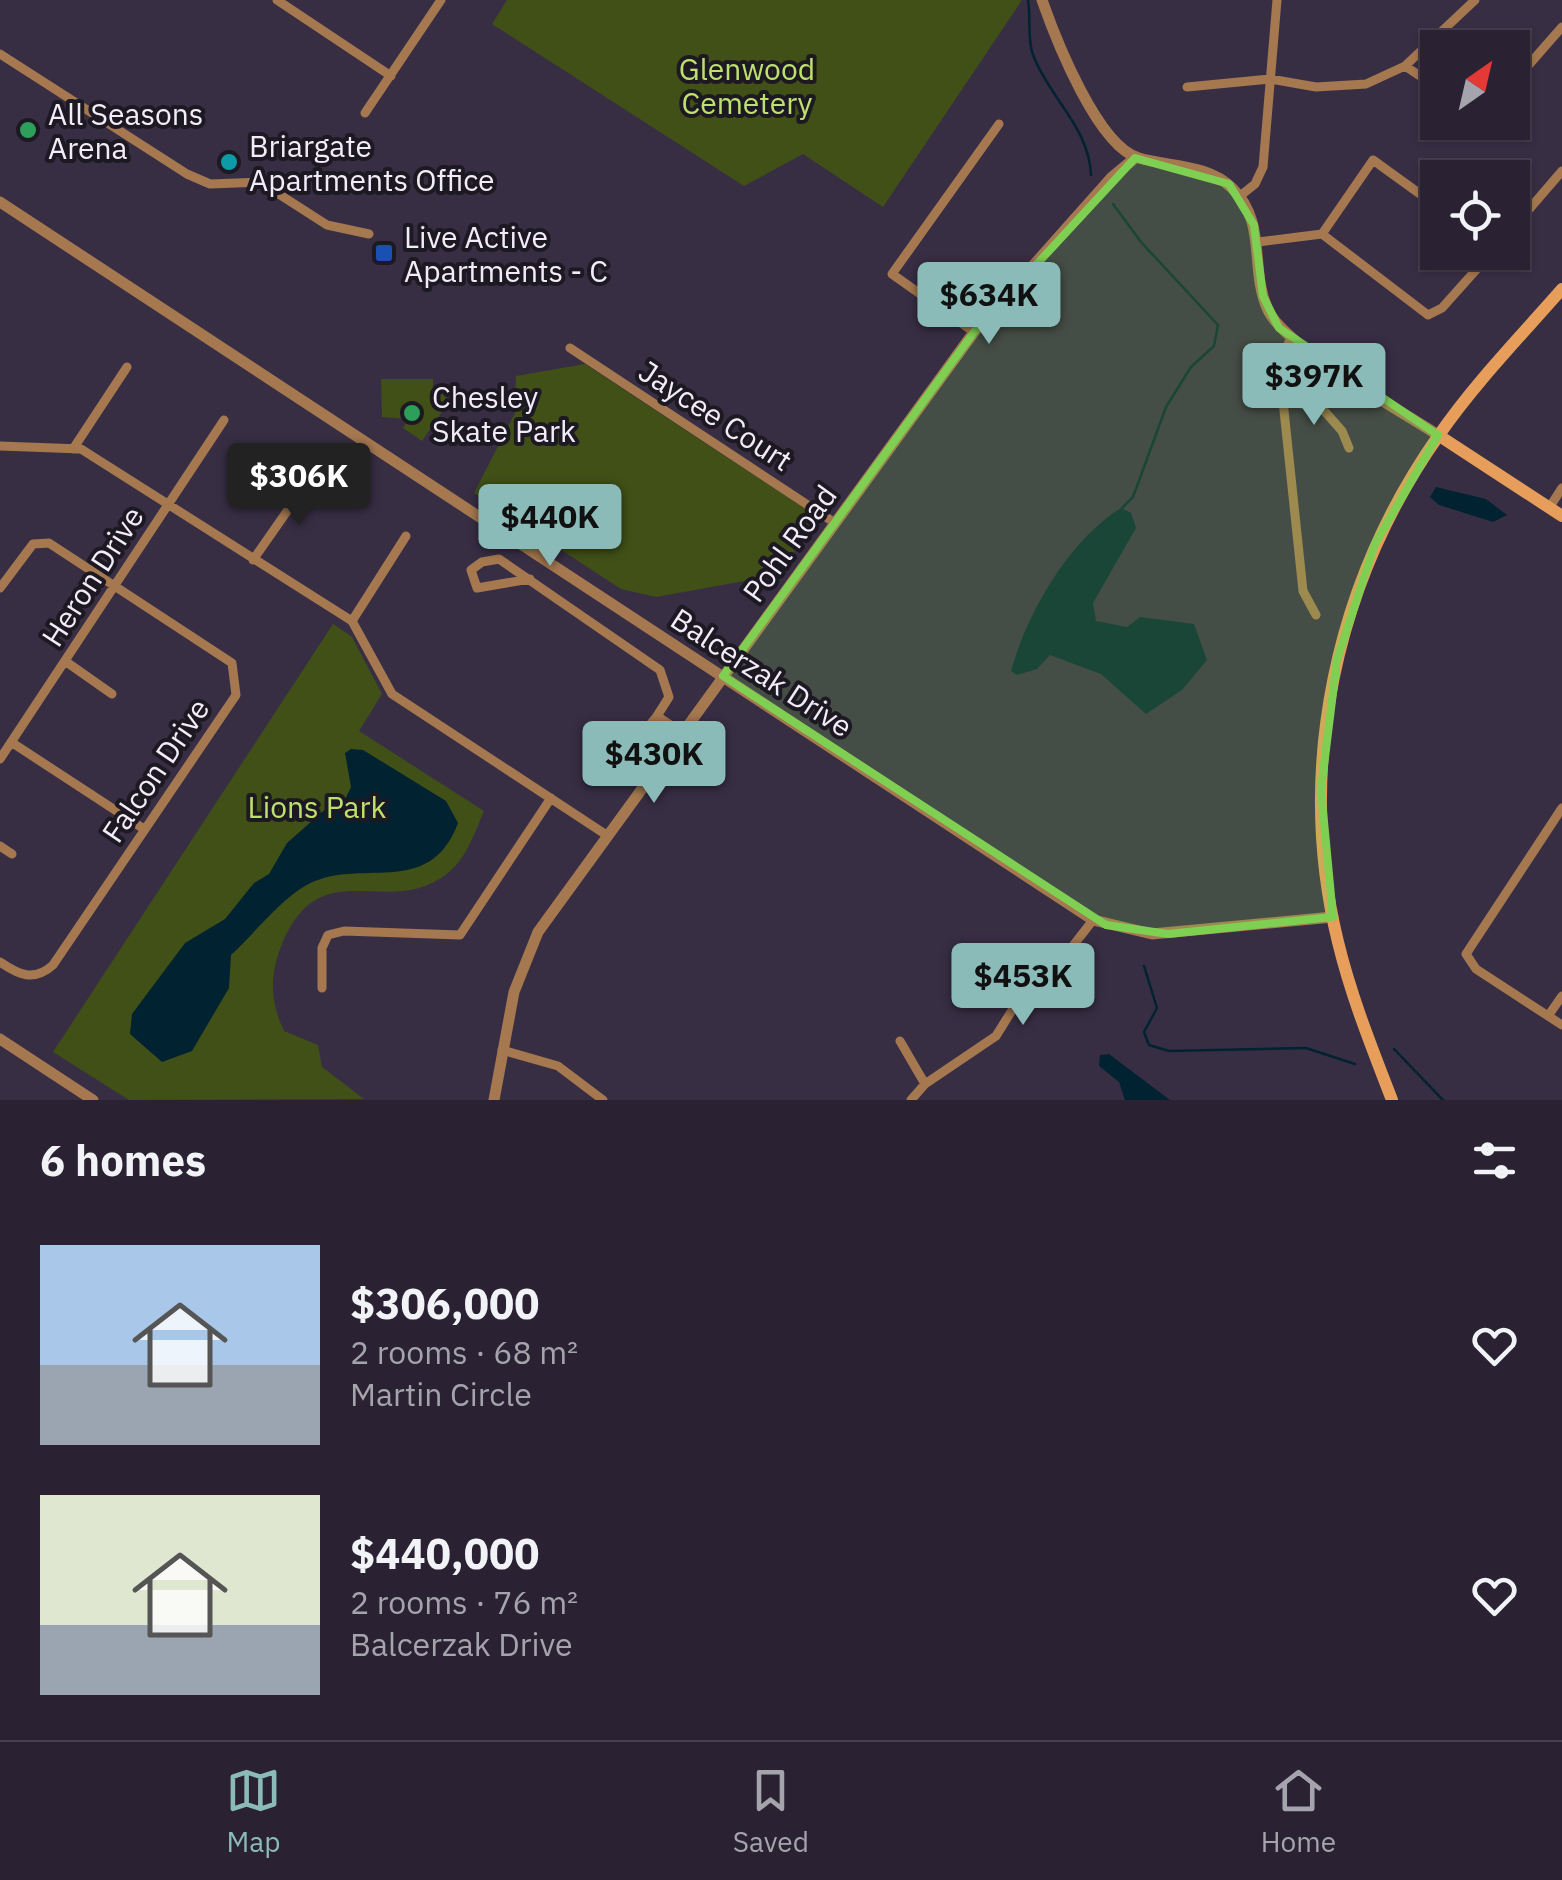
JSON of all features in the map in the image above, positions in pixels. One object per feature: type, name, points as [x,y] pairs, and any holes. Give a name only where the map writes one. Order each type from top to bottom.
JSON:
[{"type":"main road","points":[[1392,1100],[1353,996],[1333,917],[1322,790],[1337,660],[1376,544],[1438,435],[1562,290]]},
{"type":"main road","points":[[1438,435],[1562,516]]},
{"type":"street","points":[[278,0],[392,76]]},
{"type":"street","points":[[365,114],[441,0]]},
{"type":"street","points":[[1042,0],[1102,131],[1135,158],[1210,173],[1240,196],[1258,242],[1268,309],[1291,338],[1438,435]]},
{"type":"street","points":[[1240,196],[1255,184],[1263,167],[1277,0]]},
{"type":"street","points":[[1187,87],[1270,78],[1316,87],[1366,84],[1405,66],[1475,0]]},
{"type":"street","points":[[1530,63],[1562,27]]},
{"type":"street","points":[[0,54],[186,174],[210,184],[260,182],[327,225],[368,234]]},
{"type":"street","points":[[1405,66],[1420,76]]},
{"type":"street","points":[[974,332],[892,274],[999,124]]},
{"type":"street","name":"Pohl Road","points":[[494,1100],[514,992],[538,932],[974,332],[1112,177],[1135,158]]},
{"type":"street","points":[[1322,234],[1373,160],[1420,193]]},
{"type":"street","points":[[1530,207],[1562,171]]},
{"type":"street","name":"Balcerzak Drive","points":[[0,202],[1093,920],[1152,934],[1333,917]]},
{"type":"street","points":[[1258,242],[1322,234],[1428,315],[1442,308],[1476,270]]},
{"type":"street","points":[[1291,338],[1279,363],[1303,590],[1316,615]]},
{"type":"street","name":"Jaycee Court","points":[[570,348],[835,523]]},
{"type":"street","points":[[73,448],[127,366]]},
{"type":"street","points":[[1284,402],[1320,406],[1342,431],[1350,448]]},
{"type":"street","name":"Heron Drive","points":[[0,759],[224,420]]},
{"type":"street","points":[[0,446],[82,449],[352,621],[392,694],[608,836]]},
{"type":"street","points":[[253,560],[313,474]]},
{"type":"street","points":[[1549,508],[1562,488]]},
{"type":"street","points":[[352,621],[406,536]]},
{"type":"street","points":[[0,588],[33,544],[49,543],[115,588]]},
{"type":"street","points":[[530,579],[478,588],[470,570],[482,562],[499,560],[530,579],[660,670],[669,697],[629,750]]},
{"type":"street","name":"Falcon Drive","points":[[0,962],[23,976],[36,976],[53,965],[236,695],[232,662],[115,588]]},
{"type":"street","points":[[66,661],[112,694]]},
{"type":"street","points":[[658,716],[681,732]]},
{"type":"street","points":[[11,742],[144,828]]},
{"type":"street","points":[[322,988],[322,948],[328,935],[344,930],[460,935],[551,798]]},
{"type":"street","points":[[1562,808],[1466,954],[1476,969],[1562,1025]]},
{"type":"street","points":[[0,846],[12,854]]},
{"type":"street","points":[[911,1100],[926,1084],[996,1036],[1029,983],[1069,950],[1093,920]]},
{"type":"street","points":[[1548,1016],[1562,996]]},
{"type":"street","points":[[0,1039],[93,1100]]},
{"type":"street","points":[[900,1040],[926,1084]]},
{"type":"street","points":[[502,1050],[558,1066],[603,1100]]},
{"type":"highlighted area","points":[[1135,158],[1229,184],[1254,225],[1263,296],[1279,328],[1438,435],[1375,544],[1337,660],[1321,790],[1333,917],[1168,934],[1106,925],[723,676],[974,332]]},
{"type":"green space","name":"Glenwood Cemetery","points":[[507,0],[1022,0],[883,207],[803,154],[744,186],[492,24]]},
{"type":"green space","points":[[585,364],[819,518],[778,575],[656,597],[621,589],[474,493],[515,413],[516,376]]},
{"type":"green space","name":"Chesley Skate Park","points":[[381,379],[433,379],[433,388],[450,400],[422,441],[403,428],[408,419],[382,417]]},
{"type":"green space","name":"Lions Park","points":[[333,624],[352,637],[382,694],[359,731],[484,811],[466,852],[449,872],[426,886],[402,891],[335,893],[314,901],[296,918],[280,949],[273,991],[284,1031],[318,1045],[322,1067],[364,1099],[129,1100],[53,1052]]},
{"type":"water","points":[[1436,487],[1486,499],[1507,515],[1493,522],[1439,505],[1430,497]]},
{"type":"water","points":[[1121,508],[1131,513],[1136,528],[1093,603],[1096,621],[1127,627],[1140,617],[1194,624],[1207,660],[1182,690],[1146,714],[1101,674],[1050,655],[1037,669],[1017,675],[1011,671],[1039,602],[1053,580],[1084,539]]},
{"type":"water","points":[[363,750],[446,801],[458,823],[445,847],[429,861],[411,869],[326,878],[295,893],[231,955],[229,988],[192,1051],[162,1062],[130,1034],[132,1014],[185,943],[225,919],[254,883],[269,874],[287,843],[329,806],[344,802],[351,787],[345,753]]},
{"type":"water","points":[[1109,1054],[1170,1100],[1125,1100],[1119,1082],[1099,1066],[1100,1055]]},
{"type":"waterway","points":[[1028,0],[1033,55],[1083,142],[1091,175]]},
{"type":"waterway","points":[[1113,204],[1141,242],[1218,325],[1214,346],[1191,367],[1166,407],[1133,497],[1122,508]]},
{"type":"waterway","points":[[1144,966],[1157,1008],[1144,1032],[1149,1045],[1169,1051],[1306,1048],[1355,1064]]},
{"type":"waterway","points":[[1394,1049],[1443,1100]]},
{"type":"place","name":"All Seasons Arena","points":[[28,130]]},
{"type":"place","name":"Briargate Apartments Office","points":[[229,162]]},
{"type":"place","name":"Live Active Apartments - C","points":[[384,253]]},
{"type":"place","name":"Chesley Skate Park","points":[[412,413]]}]
